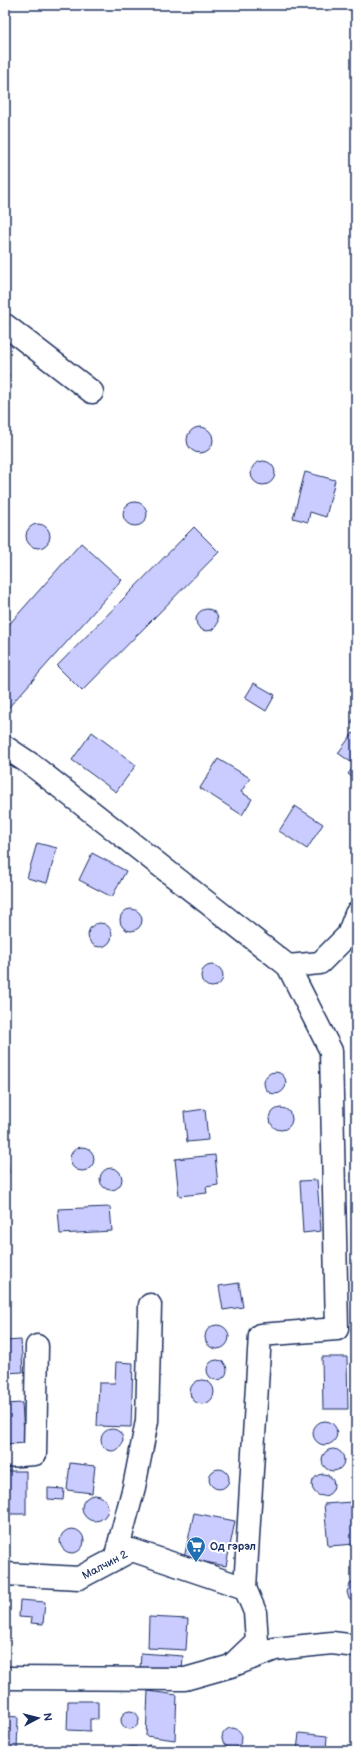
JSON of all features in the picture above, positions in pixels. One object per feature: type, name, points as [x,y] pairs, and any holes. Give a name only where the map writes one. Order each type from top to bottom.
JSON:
[{"type":"street","points":[[5,325],[92,392]]},
{"type":"street","points":[[5,748],[32,765],[288,966],[331,1051],[337,1330],[260,1334],[245,1588],[255,1612],[257,1641],[231,1666]]},
{"type":"street","points":[[288,966],[320,963],[352,937],[356,914]]},
{"type":"street","points":[[115,1559],[134,1487],[147,1421],[150,1305]]},
{"type":"street","points":[[5,1456],[35,1454],[37,1346]]},
{"type":"street","name":"Малчин 2","points":[[5,1574],[78,1578],[132,1550],[245,1588]]},
{"type":"street","points":[[5,1678],[185,1679],[231,1666],[275,1649],[332,1643],[356,1646]]},
{"type":"building","points":[[5,367],[9,376],[5,385]]},
{"type":"building","points":[[200,427],[209,431],[213,440],[209,449],[200,453],[191,449],[187,440],[191,431]]},
{"type":"building","points":[[263,461],[268,462],[274,468],[274,478],[268,484],[263,485],[258,484],[252,478],[251,473],[252,468],[258,462]]},
{"type":"building","points":[[305,472],[335,480],[326,517],[310,512],[308,522],[293,518]]},
{"type":"building","points":[[135,502],[140,503],[146,509],[146,519],[140,525],[135,526],[130,525],[124,519],[123,514],[124,509],[130,503]]},
{"type":"building","points":[[38,524],[47,527],[50,536],[47,545],[38,548],[29,545],[26,536],[29,527]]},
{"type":"building","points":[[194,527],[219,552],[82,691],[57,666]]},
{"type":"building","points":[[81,543],[122,580],[8,708],[5,706],[5,629]]},
{"type":"building","points":[[207,609],[215,612],[218,620],[215,628],[207,631],[199,628],[196,620],[199,612]]},
{"type":"building","points":[[254,683],[275,695],[266,711],[245,698]]},
{"type":"building","points":[[356,716],[356,725],[351,722]]},
{"type":"building","points":[[92,732],[136,765],[116,792],[72,760]]},
{"type":"building","points":[[353,733],[356,735],[356,780],[348,774],[355,765],[338,753]]},
{"type":"building","points":[[218,759],[250,778],[241,792],[252,799],[242,815],[200,788]]},
{"type":"building","points":[[295,806],[323,824],[307,849],[279,831]]},
{"type":"building","points":[[37,843],[57,848],[47,883],[27,878]]},
{"type":"building","points":[[92,853],[126,871],[112,897],[79,880]]},
{"type":"building","points":[[131,909],[139,912],[142,920],[139,928],[131,931],[123,928],[120,920],[123,912]]},
{"type":"building","points":[[100,923],[109,926],[112,935],[109,944],[100,947],[91,944],[88,935],[91,926]]},
{"type":"building","points":[[212,965],[220,968],[223,976],[220,984],[212,987],[204,984],[201,976],[204,968]]},
{"type":"building","points":[[275,1072],[283,1075],[286,1083],[283,1091],[275,1094],[267,1091],[264,1083],[267,1075]]},
{"type":"building","points":[[281,1108],[289,1111],[292,1119],[289,1127],[281,1130],[273,1127],[270,1119],[273,1111]]},
{"type":"building","points":[[205,1109],[208,1140],[187,1142],[184,1112]]},
{"type":"building","points":[[5,1142],[9,1173],[5,1173]]},
{"type":"building","points":[[82,1147],[87,1148],[93,1154],[93,1164],[87,1170],[82,1171],[77,1170],[71,1164],[70,1159],[71,1154],[77,1148]]},
{"type":"building","points":[[215,1155],[218,1185],[206,1187],[207,1193],[179,1196],[175,1159]]},
{"type":"building","points":[[111,1168],[119,1171],[122,1179],[119,1187],[111,1190],[103,1187],[100,1179],[103,1171]]},
{"type":"building","points":[[317,1180],[321,1231],[303,1233],[300,1181]]},
{"type":"building","points":[[110,1207],[112,1231],[60,1234],[58,1209]]},
{"type":"building","points":[[239,1283],[243,1307],[223,1310],[219,1286]]},
{"type":"building","points":[[217,1325],[222,1326],[228,1332],[228,1342],[222,1348],[217,1349],[212,1348],[206,1342],[205,1337],[206,1332],[212,1326]]},
{"type":"building","points":[[21,1340],[23,1372],[5,1373],[5,1341]]},
{"type":"building","points":[[322,1357],[347,1357],[348,1409],[323,1409]]},
{"type":"building","points":[[213,1360],[221,1360],[227,1366],[227,1374],[221,1380],[213,1380],[207,1374],[207,1366]]},
{"type":"building","points":[[116,1362],[133,1363],[131,1427],[97,1426],[99,1383],[115,1383]]},
{"type":"building","points":[[202,1380],[210,1384],[214,1392],[210,1400],[202,1404],[194,1400],[190,1392],[194,1384]]},
{"type":"building","points":[[22,1403],[25,1449],[5,1450],[5,1404]]},
{"type":"building","points":[[325,1421],[330,1422],[336,1428],[336,1438],[330,1444],[325,1445],[320,1444],[314,1438],[313,1433],[314,1428],[320,1422]]},
{"type":"building","points":[[112,1429],[120,1432],[123,1440],[120,1448],[112,1451],[104,1448],[101,1440],[104,1432]]},
{"type":"building","points":[[329,1449],[337,1449],[344,1456],[344,1464],[337,1471],[329,1471],[322,1464],[322,1456]]},
{"type":"building","points":[[70,1463],[95,1466],[92,1493],[67,1490]]},
{"type":"building","points":[[215,1469],[223,1469],[229,1475],[229,1483],[223,1489],[215,1489],[209,1483],[209,1475]]},
{"type":"building","points":[[5,1471],[26,1471],[26,1514],[5,1514]]},
{"type":"building","points":[[323,1474],[331,1477],[334,1485],[331,1493],[323,1496],[315,1493],[312,1485],[315,1477]]},
{"type":"building","points":[[48,1488],[64,1489],[63,1500],[48,1499]]},
{"type":"building","points":[[95,1495],[104,1499],[108,1508],[104,1517],[95,1521],[86,1517],[82,1508],[86,1499]]},
{"type":"building","points":[[352,1502],[356,1544],[328,1546],[324,1504]]},
{"type":"building","points":[[194,1513],[235,1521],[226,1566],[184,1558]]},
{"type":"building","points":[[72,1529],[81,1532],[84,1541],[81,1550],[72,1553],[63,1550],[60,1541],[63,1532]]},
{"type":"building","points":[[356,1581],[356,1604],[349,1599],[347,1592],[350,1584]]},
{"type":"building","points":[[20,1600],[45,1602],[43,1624],[31,1623],[32,1618],[19,1617]]},
{"type":"building","points":[[149,1617],[188,1619],[186,1650],[148,1648]]},
{"type":"building","points":[[141,1653],[183,1656],[182,1672],[140,1669]]},
{"type":"building","points":[[148,1691],[177,1695],[175,1740],[146,1736]]},
{"type":"building","points":[[68,1701],[98,1701],[98,1719],[90,1719],[90,1731],[67,1730]]},
{"type":"building","points":[[126,1711],[134,1711],[139,1716],[137,1727],[134,1729],[126,1729],[121,1724],[121,1716]]},
{"type":"building","points":[[5,1716],[18,1717],[17,1751],[5,1751]]},
{"type":"building","points":[[228,1728],[236,1728],[242,1734],[242,1742],[236,1748],[228,1748],[222,1742],[222,1734]]},
{"type":"building","points":[[299,1733],[327,1736],[326,1751],[297,1751]]},
{"type":"building","points":[[148,1745],[172,1749],[171,1751],[147,1751]]},
{"type":"building","points":[[129,1747],[136,1747],[141,1751],[124,1751]]},
{"type":"place","name":"Од гэрэл","points":[[196,1563]]}]
